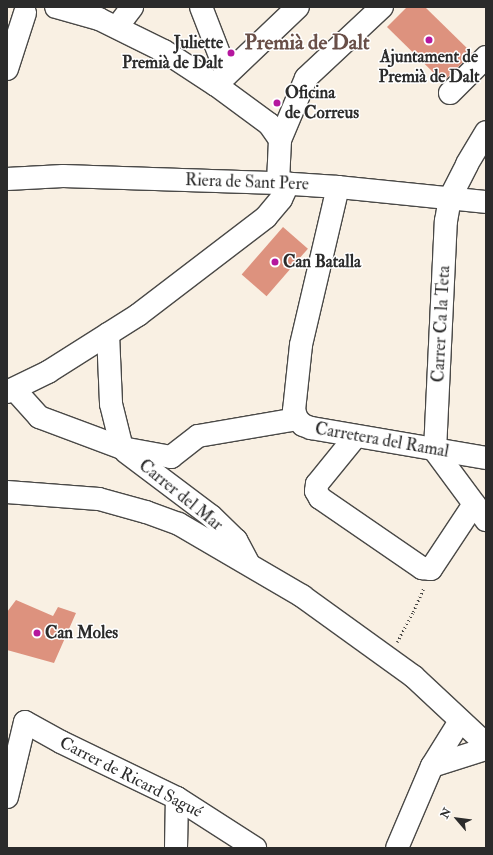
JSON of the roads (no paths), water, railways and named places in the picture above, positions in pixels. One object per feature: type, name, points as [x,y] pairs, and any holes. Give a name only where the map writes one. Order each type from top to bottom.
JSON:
[{"type":"street","points":[[56,7],[99,19],[222,80],[269,124],[280,140]]},
{"type":"street","points":[[117,27],[132,7]]},
{"type":"street","points":[[201,7],[222,80]]},
{"type":"street","points":[[222,80],[298,7]]},
{"type":"street","points":[[10,391],[48,372],[144,311],[266,217],[281,199],[283,183],[280,140],[306,78],[382,7]]},
{"type":"street","points":[[7,68],[25,13]]},
{"type":"street","points":[[450,93],[486,58]]},
{"type":"street","name":"Carrer Ca la Teta","points":[[435,451],[446,221],[450,198],[467,164],[486,132]]},
{"type":"street","name":"Riera de Sant Pere","points":[[7,179],[63,176],[283,183],[338,186],[486,202]]},
{"type":"street","points":[[297,419],[294,410],[302,345],[338,186]]},
{"type":"street","points":[[108,334],[111,404],[122,448]]},
{"type":"street","name":"Carrer del Mar","points":[[10,391],[39,417],[122,448],[211,516],[236,540],[249,565]]},
{"type":"street","name":"Carretera del Ramal","points":[[122,448],[171,457],[198,436],[297,419],[303,425],[311,428],[435,451],[486,458]]},
{"type":"street","points":[[356,436],[317,484],[316,491],[320,498],[422,568],[431,569],[480,512],[435,451]]},
{"type":"street","points":[[7,492],[99,499],[146,512],[179,524],[302,596],[413,676],[486,744]]},
{"type":"street","points":[[397,848],[432,766],[458,718]]},
{"type":"street","name":"Carrer de Ricard Sagué","points":[[7,797],[25,722],[62,742],[177,798],[255,848]]},
{"type":"street","points":[[432,766],[486,749]]},
{"type":"street","points":[[176,848],[177,798]]},
{"type":"place","name":"Ajuntament de Premià de Dalt","points":[[429,40]]},
{"type":"place","name":"Juliette Premià de Dalt","points":[[231,53]]},
{"type":"place","name":"Oficina de Correus","points":[[277,103]]},
{"type":"place","name":"Can Batalla","points":[[275,262]]},
{"type":"place","name":"Can Moles","points":[[37,633]]},
{"type":"district","name":"Premià de Dalt","points":[[307,43]]}]
